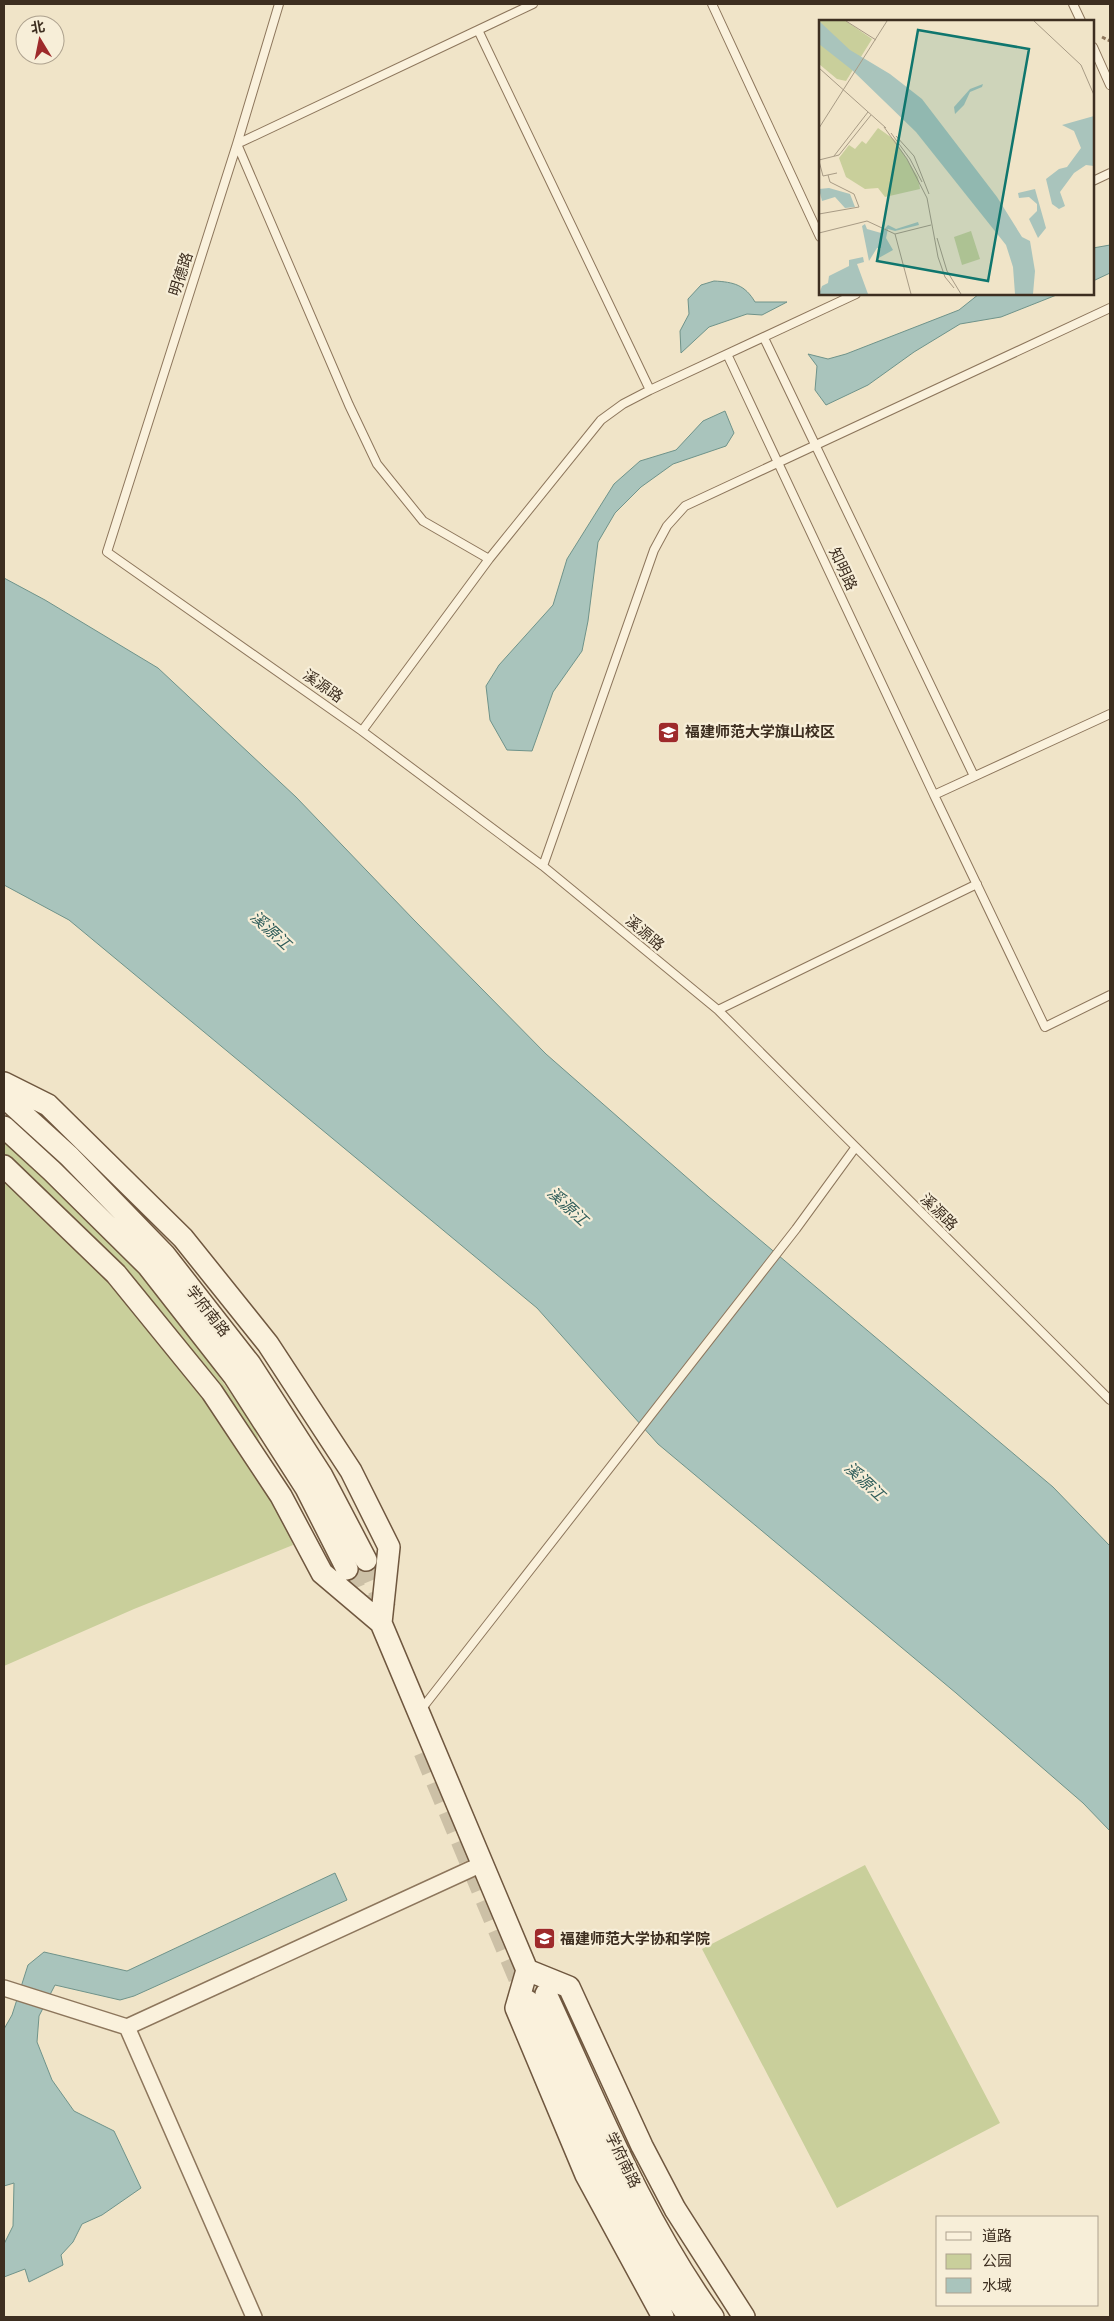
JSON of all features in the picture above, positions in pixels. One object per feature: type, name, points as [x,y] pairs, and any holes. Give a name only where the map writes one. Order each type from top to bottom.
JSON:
[{"type":"main road","points":[[4,1083],[48,1105],[183,1238],[268,1344],[351,1471],[388,1547],[381,1622],[527,1970],[516,2008],[586,2175],[663,2317]]},
{"type":"main road","name":"学府南路","points":[[4,1097],[69,1156],[164,1254],[250,1364],[322,1476],[357,1565],[234,1376],[148,1266],[52,1170],[4,1127]]},
{"type":"main road","points":[[4,1166],[116,1274],[212,1392],[281,1496],[322,1573],[381,1622]]},
{"type":"main road","points":[[527,1970],[569,1987],[642,2146],[674,2209],[744,2317]]},
{"type":"main road","name":"学府南路","points":[[689,2317],[637,2233],[603,2164],[537,1998],[619,2153],[653,2222],[696,2294],[713,2317]]},
{"type":"street","points":[[4,1988],[127,2027],[482,1864]]},
{"type":"street","points":[[127,2027],[254,2317]]},
{"type":"lane","name":"明德路","points":[[107,552],[237,144],[279,4]]},
{"type":"lane","points":[[489,559],[423,521],[377,464],[349,405],[237,144],[533,4]]},
{"type":"lane","points":[[712,4],[819,235]]},
{"type":"lane","points":[[1073,4],[1081,20]]},
{"type":"lane","points":[[478,30],[650,390]]},
{"type":"lane","points":[[1094,48],[1110,85]]},
{"type":"lane","points":[[1094,180],[1110,172]]},
{"type":"lane","points":[[362,730],[489,559],[601,420],[623,404],[650,390],[764,338],[850,295]]},
{"type":"lane","points":[[543,866],[654,550],[667,526],[685,506],[1110,308]]},
{"type":"lane","name":"知明路","points":[[764,338],[974,776]]},
{"type":"lane","name":"知明路","points":[[727,354],[934,795],[1045,1026],[1110,995]]},
{"type":"lane","name":"溪源路","points":[[107,552],[362,730],[543,866],[718,1010],[1110,1400]]},
{"type":"lane","points":[[934,795],[1110,714]]},
{"type":"lane","points":[[718,1010],[977,884]]},
{"type":"lane","points":[[418,1712],[796,1229],[855,1148]]},
{"type":"green space","points":[[4,1138],[139,1262],[255,1428],[293,1545],[134,1609],[4,1666]]},
{"type":"green space","points":[[865,1865],[1000,2123],[837,2208],[702,1949]]},
{"type":"water","points":[[1110,245],[1110,273],[1094,281],[1094,248]]},
{"type":"water","points":[[714,281],[727,282],[743,288],[755,302],[787,302],[762,315],[747,314],[709,327],[681,353],[680,331],[689,314],[688,299],[701,285]]},
{"type":"water","points":[[978,295],[1056,295],[1001,317],[960,324],[914,352],[868,385],[826,405],[815,390],[817,366],[808,354],[828,359],[846,354],[959,310]]},
{"type":"water","points":[[725,411],[734,433],[726,446],[673,464],[641,487],[615,513],[598,542],[588,621],[582,651],[553,692],[532,751],[507,750],[490,720],[486,686],[499,665],[553,605],[567,559],[614,484],[640,461],[676,450],[703,421]]},
{"type":"water","name":"溪源江","points":[[4,578],[45,600],[158,668],[296,797],[546,1054],[708,1196],[1053,1487],[1110,1546],[1110,1831],[1083,1803],[956,1693],[658,1444],[537,1308],[69,920],[4,885]]},
{"type":"water","points":[[335,1873],[347,1900],[134,1996],[120,2000],[55,1985],[39,2016],[37,2042],[52,2080],[74,2111],[114,2131],[141,2188],[102,2215],[82,2224],[73,2242],[61,2255],[63,2265],[29,2282],[25,2269],[4,2277],[4,2244],[13,2226],[14,2183],[4,2186],[4,2029],[12,2015],[28,1965],[44,1952],[127,1971]]},
{"type":"tunnel","points":[[366,1560],[386,1609]]},
{"type":"tunnel","points":[[347,1569],[365,1613]]},
{"type":"tunnel","points":[[424,1752],[527,1998]]},
{"type":"place","name":"福建师范大学旗山校区","points":[[669,732]]},
{"type":"place","name":"福建师范大学协和学院","points":[[544,1939]]}]
